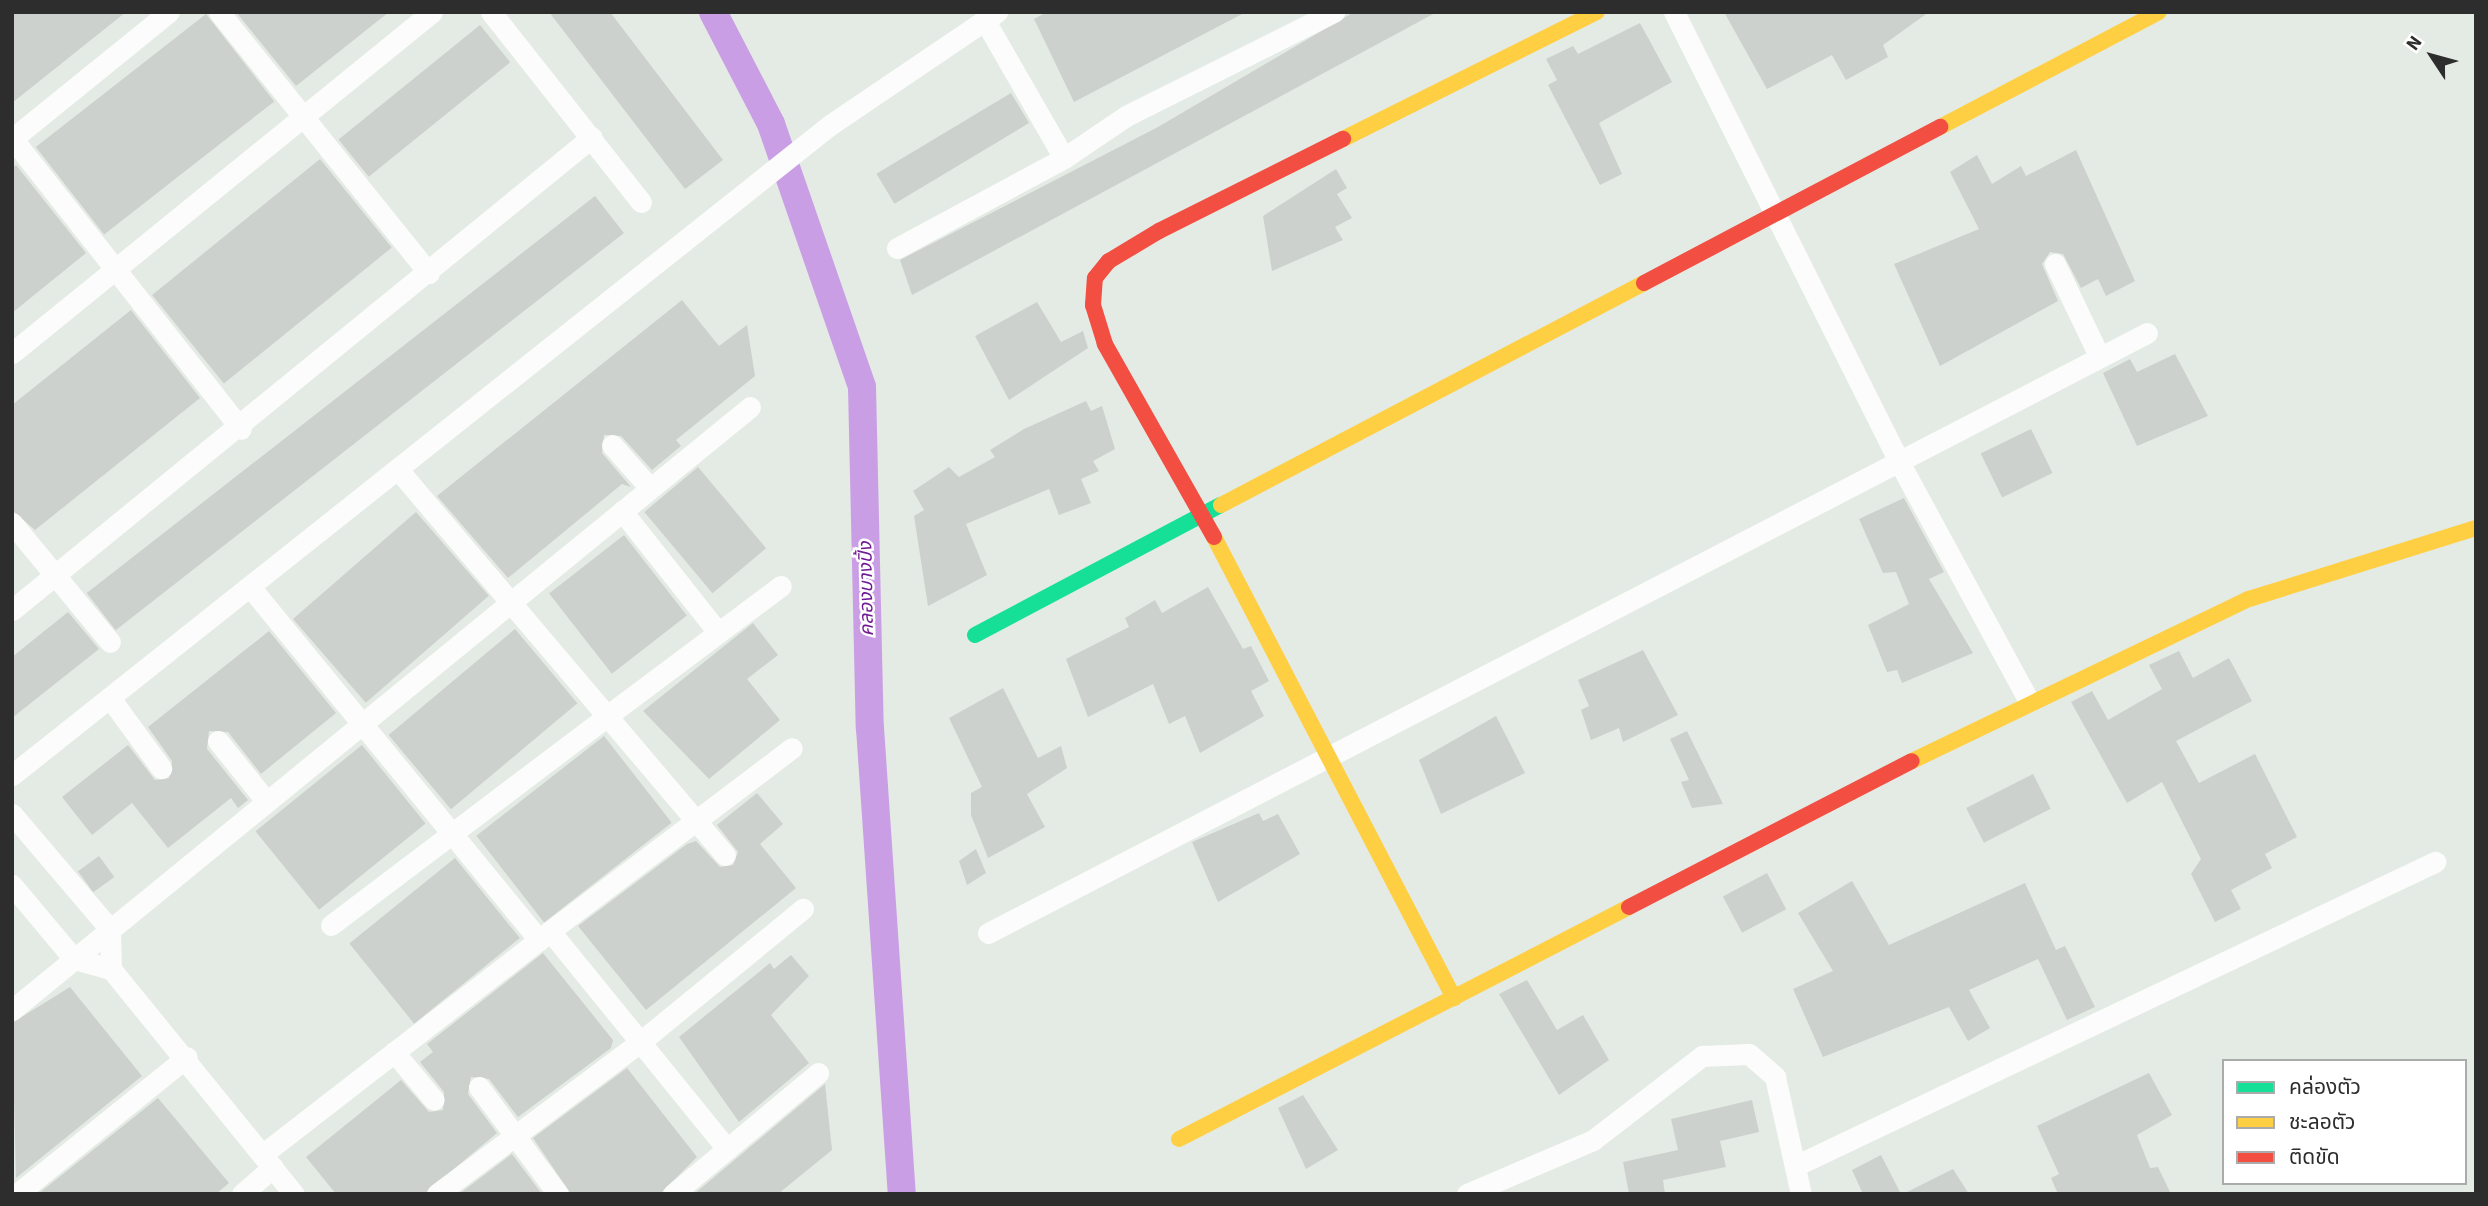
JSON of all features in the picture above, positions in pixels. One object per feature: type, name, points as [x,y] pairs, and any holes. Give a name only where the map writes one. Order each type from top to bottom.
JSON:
[{"type":"street","points":[[169,12],[12,139],[117,268],[241,429]]},
{"type":"street","points":[[219,12],[429,272]]},
{"type":"street","points":[[12,353],[432,12]]},
{"type":"street","points":[[492,12],[641,202]]},
{"type":"street","points":[[897,248],[1064,158],[1126,116],[1334,12]]},
{"type":"street","points":[[1454,998],[1202,511],[1105,344],[1093,305],[1095,278],[1110,261],[1159,231],[1597,12]]},
{"type":"street","points":[[1674,12],[1898,458],[2029,701]]},
{"type":"street","points":[[975,635],[1202,511],[2159,12]]},
{"type":"street","points":[[12,775],[400,472],[830,125],[990,16],[1064,158]]},
{"type":"street","points":[[12,610],[241,429],[592,137]]},
{"type":"street","points":[[2055,264],[2099,356]]},
{"type":"street","points":[[988,933],[1898,458],[2147,333]]},
{"type":"street","points":[[12,1010],[361,722],[514,603],[750,407]]},
{"type":"street","points":[[612,445],[650,488]]},
{"type":"street","points":[[400,472],[514,603],[725,855]]},
{"type":"street","points":[[622,511],[717,631]]},
{"type":"street","points":[[12,523],[110,642]]},
{"type":"street","points":[[1179,1139],[2029,701],[2249,599],[2476,528]]},
{"type":"street","points":[[331,925],[717,631],[781,586]]},
{"type":"street","points":[[251,588],[361,722],[639,1043],[727,1149]]},
{"type":"street","points":[[110,698],[161,768]]},
{"type":"street","points":[[218,741],[266,800]]},
{"type":"street","points":[[242,1194],[268,1161],[394,1052],[692,817],[792,748]]},
{"type":"street","points":[[12,814],[110,929],[111,969]]},
{"type":"street","points":[[1795,1166],[2435,862]]},
{"type":"street","points":[[12,885],[74,959],[111,969],[187,1057],[294,1194]]},
{"type":"street","points":[[437,1194],[518,1137],[639,1043],[803,909]]},
{"type":"street","points":[[394,1052],[434,1100]]},
{"type":"street","points":[[1467,1194],[1593,1140],[1702,1056],[1749,1054],[1775,1077],[1801,1194]]},
{"type":"street","points":[[17,1194],[187,1057]]},
{"type":"street","points":[[673,1194],[818,1073]]},
{"type":"street","points":[[479,1087],[558,1194]]},
{"type":"building","points":[[12,12],[126,12],[12,103]]},
{"type":"building","points":[[236,12],[389,12],[296,86]]},
{"type":"building","points":[[549,12],[610,12],[723,160],[685,189]]},
{"type":"building","points":[[1047,12],[1246,12],[1074,102],[1034,19]]},
{"type":"building","points":[[1354,12],[1437,12],[912,295],[900,260],[1158,127]]},
{"type":"building","points":[[1724,12],[1929,12],[1883,45],[1888,57],[1846,80],[1832,55],[1767,89]]},
{"type":"building","points":[[206,14],[274,101],[104,234],[36,147]]},
{"type":"building","points":[[1640,23],[1672,82],[1599,123],[1622,174],[1600,185],[1548,85],[1557,80],[1546,59],[1573,46],[1578,54]]},
{"type":"building","points":[[480,25],[510,62],[369,177],[339,140]]},
{"type":"building","points":[[1011,93],[1029,123],[894,204],[876,174]]},
{"type":"building","points":[[2076,150],[2135,281],[2106,296],[2098,279],[2081,288],[2063,254],[2050,252],[2042,264],[2058,301],[1940,366],[1894,264],[1979,229],[1950,172],[1977,155],[1992,184],[2021,166],[2026,176]]},
{"type":"building","points":[[320,159],[392,248],[224,384],[152,295]]},
{"type":"building","points":[[16,165],[86,253],[12,313],[12,168]]},
{"type":"building","points":[[1336,169],[1347,188],[1337,194],[1352,218],[1335,227],[1343,240],[1272,271],[1263,216]]},
{"type":"building","points":[[595,196],[624,233],[116,630],[87,593]]},
{"type":"building","points":[[682,300],[719,346],[747,325],[755,376],[676,440],[681,446],[652,470],[621,436],[604,435],[602,453],[631,487],[622,484],[508,578],[437,496]]},
{"type":"building","points":[[1037,302],[1061,342],[1083,331],[1088,348],[1009,400],[975,336]]},
{"type":"building","points":[[131,310],[200,398],[35,530],[12,510],[12,405]]},
{"type":"building","points":[[2175,354],[2208,416],[2137,446],[2103,373],[2130,359],[2137,372]]},
{"type":"building","points":[[1086,401],[1091,411],[1102,406],[1115,449],[1093,461],[1099,471],[1081,479],[1091,503],[1059,515],[1049,489],[966,524],[987,575],[928,606],[914,516],[924,510],[913,491],[949,467],[959,477],[995,457],[990,450],[1024,429]]},
{"type":"building","points":[[2031,429],[2052,473],[2002,498],[1981,454]]},
{"type":"building","points":[[698,467],[766,548],[713,593],[644,512]]},
{"type":"building","points":[[1904,498],[1944,572],[1929,579],[1973,653],[1902,683],[1897,670],[1887,672],[1868,625],[1909,604],[1896,572],[1883,573],[1859,519]]},
{"type":"building","points":[[416,512],[489,596],[366,703],[293,619]]},
{"type":"building","points":[[624,535],[687,615],[612,674],[549,593]]},
{"type":"building","points":[[1208,587],[1243,649],[1251,646],[1269,681],[1251,691],[1264,716],[1200,753],[1185,716],[1169,724],[1153,684],[1088,717],[1066,659],[1129,627],[1125,618],[1155,600],[1162,613]]},
{"type":"building","points":[[68,612],[99,649],[12,718],[12,657]]},
{"type":"building","points":[[753,623],[778,655],[747,679],[780,720],[709,779],[643,711]]},
{"type":"building","points":[[515,629],[577,703],[451,809],[389,735]]},
{"type":"building","points":[[269,631],[336,713],[261,774],[228,732],[209,731],[207,749],[248,800],[238,808],[231,798],[168,848],[132,803],[92,835],[62,797],[128,745],[155,780],[169,778],[172,761],[148,727]]},
{"type":"building","points":[[1643,650],[1678,715],[1623,742],[1619,728],[1591,740],[1581,710],[1589,706],[1578,680]]},
{"type":"building","points":[[2179,651],[2193,678],[2229,658],[2252,701],[2176,741],[2199,783],[2255,754],[2297,837],[2265,854],[2272,868],[2231,890],[2241,909],[2215,922],[2191,874],[2201,859],[2162,782],[2127,803],[2071,702],[2092,691],[2108,720],[2162,689],[2149,665]]},
{"type":"building","points":[[1003,688],[1038,758],[1061,746],[1067,768],[1027,794],[1045,827],[988,858],[971,815],[971,793],[982,787],[949,718]]},
{"type":"building","points":[[1496,716],[1525,773],[1441,814],[1419,760]]},
{"type":"building","points":[[1687,731],[1723,804],[1692,808],[1681,782],[1689,780],[1670,739]]},
{"type":"building","points":[[604,736],[672,823],[544,922],[476,836]]},
{"type":"building","points":[[362,745],[426,823],[319,910],[256,831]]},
{"type":"building","points":[[2033,774],[2051,809],[1984,843],[1966,808]]},
{"type":"building","points":[[757,793],[783,824],[760,844],[796,888],[646,1010],[578,926],[687,844],[696,841],[720,867],[733,865],[738,852],[717,825]]},
{"type":"building","points":[[1259,813],[1263,821],[1278,814],[1300,854],[1218,902],[1192,842]]},
{"type":"building","points":[[976,849],[986,873],[967,885],[959,861]]},
{"type":"building","points":[[99,856],[114,877],[93,892],[78,871]]},
{"type":"building","points":[[455,858],[520,938],[414,1024],[349,944]]},
{"type":"building","points":[[1767,873],[1786,909],[1742,933],[1723,896]]},
{"type":"building","points":[[1852,881],[1889,945],[2025,883],[2056,950],[2065,946],[2095,1007],[2067,1020],[2038,959],[1969,990],[1990,1028],[1968,1041],[1949,1007],[1823,1057],[1793,989],[1833,971],[1798,913]]},
{"type":"building","points":[[543,953],[613,1040],[611,1048],[518,1117],[489,1079],[471,1077],[468,1094],[497,1133],[424,1194],[336,1194],[306,1157],[401,1080],[429,1112],[443,1110],[444,1092],[420,1062],[433,1052],[427,1044]]},
{"type":"building","points":[[791,955],[809,976],[771,1015],[809,1063],[739,1122],[679,1037],[770,963],[774,969]]},
{"type":"building","points":[[1527,980],[1557,1030],[1583,1015],[1609,1060],[1559,1095],[1499,994]]},
{"type":"building","points":[[70,987],[142,1076],[16,1178],[12,1023]]},
{"type":"building","points":[[627,1068],[697,1157],[660,1194],[571,1194],[533,1138]]},
{"type":"building","points":[[2149,1073],[2172,1115],[2137,1135],[2150,1168],[2158,1167],[2171,1194],[2058,1194],[2051,1178],[2059,1174],[2037,1126]]},
{"type":"building","points":[[825,1084],[832,1150],[778,1194],[694,1194]]},
{"type":"building","points":[[1303,1095],[1338,1150],[1306,1169],[1278,1108]]},
{"type":"building","points":[[158,1098],[229,1183],[216,1194],[38,1194]]},
{"type":"building","points":[[1752,1100],[1759,1132],[1720,1141],[1726,1167],[1663,1180],[1665,1194],[1629,1194],[1623,1162],[1678,1150],[1671,1119]]},
{"type":"building","points":[[512,1154],[542,1194],[459,1194]]},
{"type":"building","points":[[1881,1155],[1901,1194],[1863,1194],[1852,1170]]},
{"type":"building","points":[[1953,1169],[1969,1194],[1903,1194]]},
{"type":"waterway","name":"คลองบางปิ้ง","points":[[713,12],[771,124],[862,387],[870,728],[902,1194]]},
{"type":"traffic: fast","points":[[975,635],[1221,505]]},
{"type":"traffic: slow","points":[[1343,139],[1597,12]]},
{"type":"traffic: slow","points":[[1940,127],[2159,12]]},
{"type":"traffic: slow","points":[[1221,505],[1644,283]]},
{"type":"traffic: slow","points":[[1912,761],[2249,599],[2476,528]]},
{"type":"traffic: slow","points":[[1214,537],[1454,998]]},
{"type":"traffic: slow","points":[[1179,1139],[1629,907]]},
{"type":"traffic: jam","points":[[1644,283],[1940,127]]},
{"type":"traffic: jam","points":[[1214,537],[1105,344],[1093,305],[1095,278],[1109,261],[1159,231],[1343,139]]},
{"type":"traffic: jam","points":[[1629,907],[1912,761]]}]
